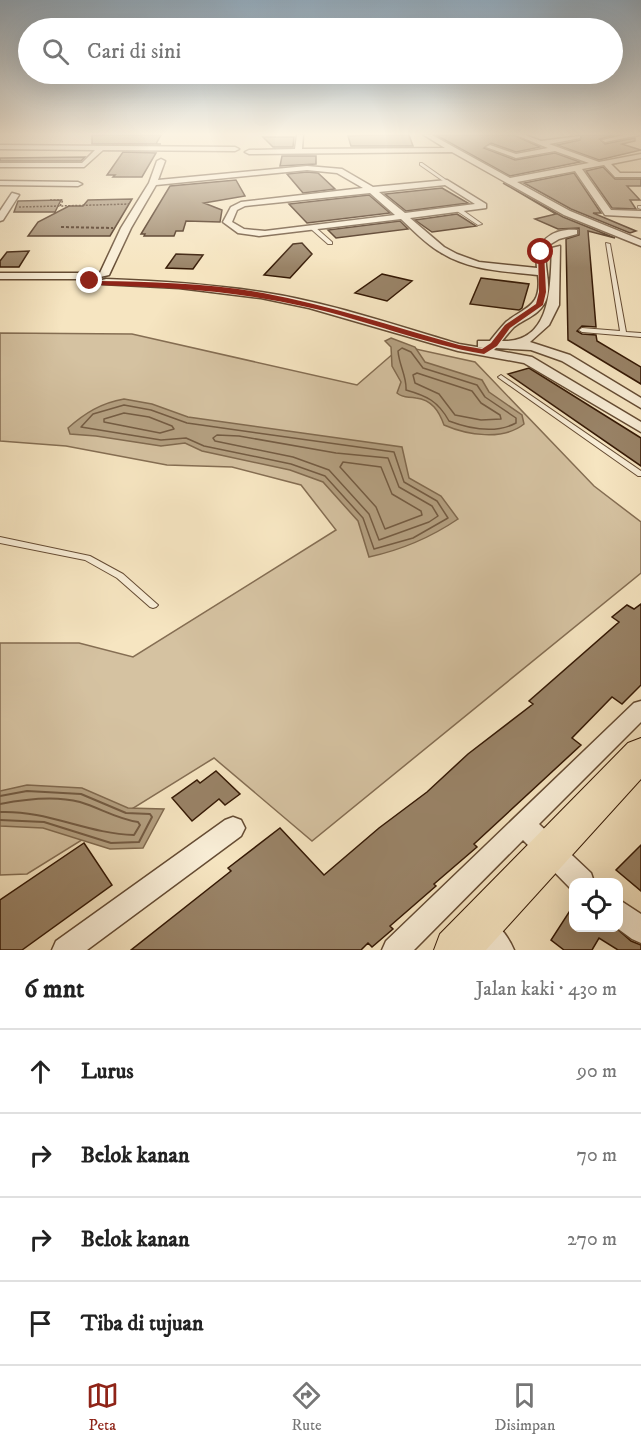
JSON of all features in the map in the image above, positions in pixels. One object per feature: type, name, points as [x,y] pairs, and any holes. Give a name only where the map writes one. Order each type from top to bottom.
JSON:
[{"type":"highway","points":[[478,942],[536,837],[641,754]]},
{"type":"street","points":[[29,183],[32,179]]},
{"type":"street","points":[[101,278],[154,179]]},
{"type":"street","points":[[153,183],[192,179]]},
{"type":"street","points":[[356,179],[372,190],[441,249],[438,254],[442,259],[454,264],[543,272]]},
{"type":"street","points":[[505,179],[588,224],[641,243]]},
{"type":"street","points":[[508,181],[517,179]]},
{"type":"street","points":[[585,179],[608,213],[641,210]]},
{"type":"street","points":[[447,182],[483,205],[459,210],[256,234],[232,228],[227,222],[230,211],[242,205],[372,190],[447,182]]},
{"type":"street","points":[[0,183],[78,184]]},
{"type":"street","points":[[0,218],[15,195]]},
{"type":"street","points":[[489,348],[508,327],[539,305],[543,272],[541,252],[546,240],[574,232]]},
{"type":"street","points":[[520,344],[537,332],[552,313],[555,304],[557,248]]},
{"type":"street","points":[[0,276],[101,278],[261,295],[311,305],[458,347],[489,348],[520,344],[546,350],[566,358],[641,404]]},
{"type":"street","points":[[0,283],[101,278]]},
{"type":"street","points":[[489,348],[528,360],[639,425]]},
{"type":"street","points":[[528,360],[546,350]]},
{"type":"street","points":[[395,950],[536,837],[641,709]]},
{"type":"street","points":[[65,950],[233,828]]},
{"type":"street","points":[[536,837],[578,878]]},
{"type":"street","points":[[623,916],[641,930]]},
{"type":"lane","points":[[443,179],[447,182]]},
{"type":"lane","points":[[459,210],[480,224]]},
{"type":"lane","points":[[314,228],[330,243]]},
{"type":"lane","points":[[608,244],[623,334]]},
{"type":"lane","points":[[582,330],[641,335]]},
{"type":"lane","points":[[501,377],[641,474]]},
{"type":"lane","points":[[0,540],[87,558],[120,576],[153,605]]},
{"type":"path","points":[[50,200],[63,200],[60,206]]},
{"type":"path","points":[[8,207],[140,204]]},
{"type":"path","points":[[61,227],[126,228]]},
{"type":"shaded area","points":[[0,333],[132,334],[357,385],[402,346],[475,362],[594,486],[641,522],[641,573],[312,841],[214,758],[27,874],[0,875],[0,643],[79,643],[133,657],[336,530],[301,485],[232,467],[167,465],[66,446],[0,441]]},
{"type":"water","points":[[391,338],[415,347],[425,362],[482,380],[489,392],[522,415],[524,424],[506,433],[485,435],[444,425],[440,415],[431,404],[422,399],[404,397],[397,393],[401,382],[392,366],[391,347],[385,341]]},
{"type":"water","points":[[124,399],[152,404],[188,417],[402,447],[409,478],[441,496],[458,519],[415,542],[369,557],[358,521],[323,482],[290,470],[202,451],[185,443],[161,446],[70,434],[68,428],[87,413],[108,403]]},
{"type":"water","points":[[27,785],[82,788],[128,808],[164,809],[143,848],[110,849],[43,828],[0,826],[0,791]]},
{"type":"building","points":[[291,179],[325,179],[335,189],[303,193]]},
{"type":"building","points":[[542,179],[578,179],[601,213],[593,213],[636,231],[630,233],[571,209],[524,183]]},
{"type":"building","points":[[592,179],[641,179],[641,186],[627,186],[640,200],[630,200],[636,209],[612,208]]},
{"type":"building","points":[[236,180],[245,196],[204,203],[222,210],[220,222],[186,221],[183,231],[176,231],[174,236],[144,236],[145,234],[141,234],[170,186]]},
{"type":"building","points":[[503,183],[563,217],[615,238],[588,231],[596,327],[582,326],[577,331],[582,334],[596,335],[597,341],[641,367],[641,384],[568,340],[566,239],[579,235],[579,228],[558,229],[535,219],[556,214]]},
{"type":"building","points":[[442,188],[468,203],[406,211],[385,194]]},
{"type":"building","points":[[369,195],[390,213],[307,223],[289,204]]},
{"type":"building","points":[[132,199],[110,236],[28,236],[38,222],[69,206],[83,206],[88,200]]},
{"type":"building","points":[[61,200],[55,212],[14,212],[18,201]]},
{"type":"building","points":[[457,214],[476,226],[432,232],[415,220]]},
{"type":"building","points":[[400,221],[408,229],[336,238],[328,230]]},
{"type":"building","points":[[302,243],[312,254],[290,278],[264,275],[293,244]]},
{"type":"building","points":[[29,251],[19,267],[0,267],[0,261],[7,252]]},
{"type":"building","points":[[176,254],[203,255],[193,269],[166,268]]},
{"type":"building","points":[[382,274],[412,281],[387,301],[355,293]]},
{"type":"building","points":[[481,278],[529,284],[522,308],[519,310],[470,304]]},
{"type":"building","points":[[529,368],[641,438],[641,466],[508,374]]},
{"type":"building","points":[[641,604],[641,685],[622,704],[612,697],[572,738],[581,745],[474,844],[477,847],[434,884],[436,886],[390,926],[393,929],[372,947],[368,943],[361,950],[131,950],[231,871],[228,868],[280,828],[324,875],[379,828],[427,792],[468,754],[533,704],[529,701],[619,622],[612,617],[627,605],[634,609]]},
{"type":"building","points":[[216,771],[240,794],[225,805],[219,799],[192,821],[172,798],[197,780],[200,783]]},
{"type":"building","points":[[84,843],[112,885],[22,950],[0,950],[0,900]]},
{"type":"building","points":[[641,845],[641,891],[616,870]]},
{"type":"building","points":[[569,912],[569,932],[621,932],[631,941],[641,945],[641,950],[618,950],[599,938],[592,950],[564,950],[551,940]]},
{"type":"route","points":[[90,281],[94,283],[179,285],[261,295],[311,305],[458,347],[484,351],[494,344],[508,327],[539,305],[542,299],[541,252]]}]
